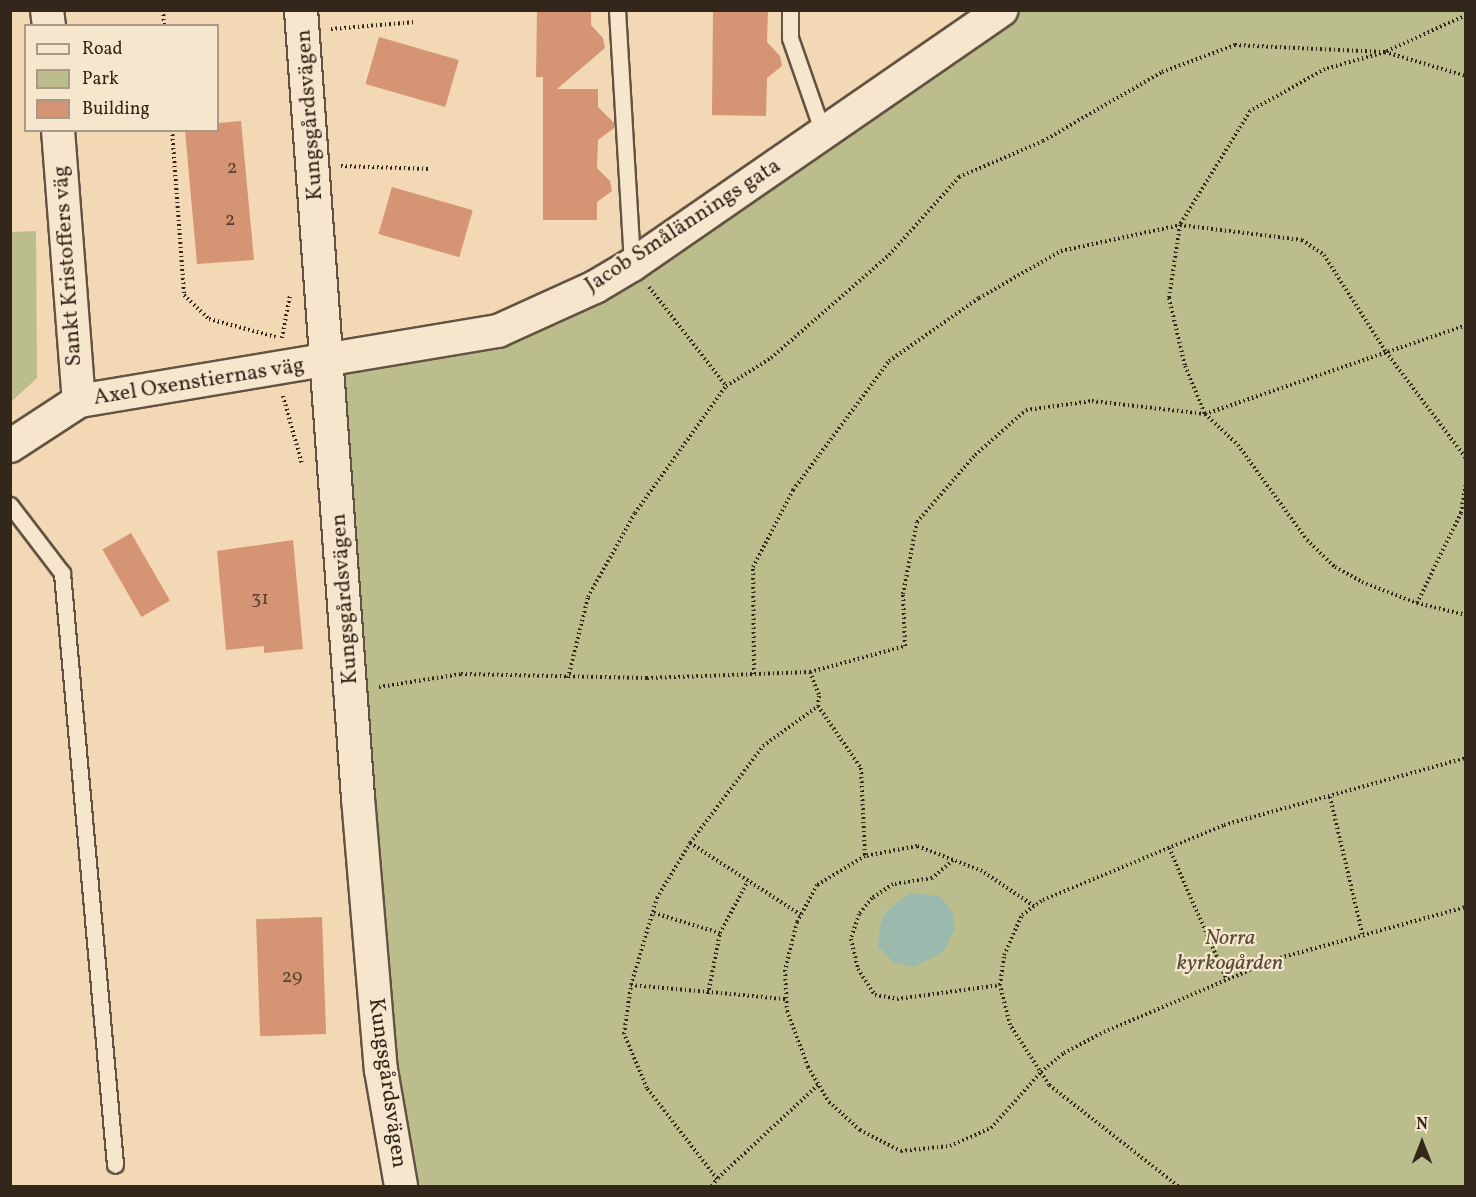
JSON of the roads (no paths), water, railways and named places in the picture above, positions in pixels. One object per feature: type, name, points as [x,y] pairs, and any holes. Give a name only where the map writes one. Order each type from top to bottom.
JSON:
[{"type":"street","name":"Jacob Smålännings gata","points":[[329,362],[498,331],[596,287],[632,265],[1002,10]]},
{"type":"street","name":"Kungsgårdsvägen","points":[[302,21],[381,1070],[401,1186]]},
{"type":"street","name":"Sankt Kristoffers väg","points":[[58,132],[79,401]]},
{"type":"street","name":"Axel Oxenstiernas väg","points":[[10,446],[79,401],[190,380],[329,362]]},
{"type":"lane","points":[[616,10],[632,265]]},
{"type":"lane","points":[[790,10],[790,38],[823,134]]},
{"type":"lane","points":[[10,505],[62,573],[114,1166]]},
{"type":"park label","name":"Norra kyrkogården","points":[[1230,950]]}]
